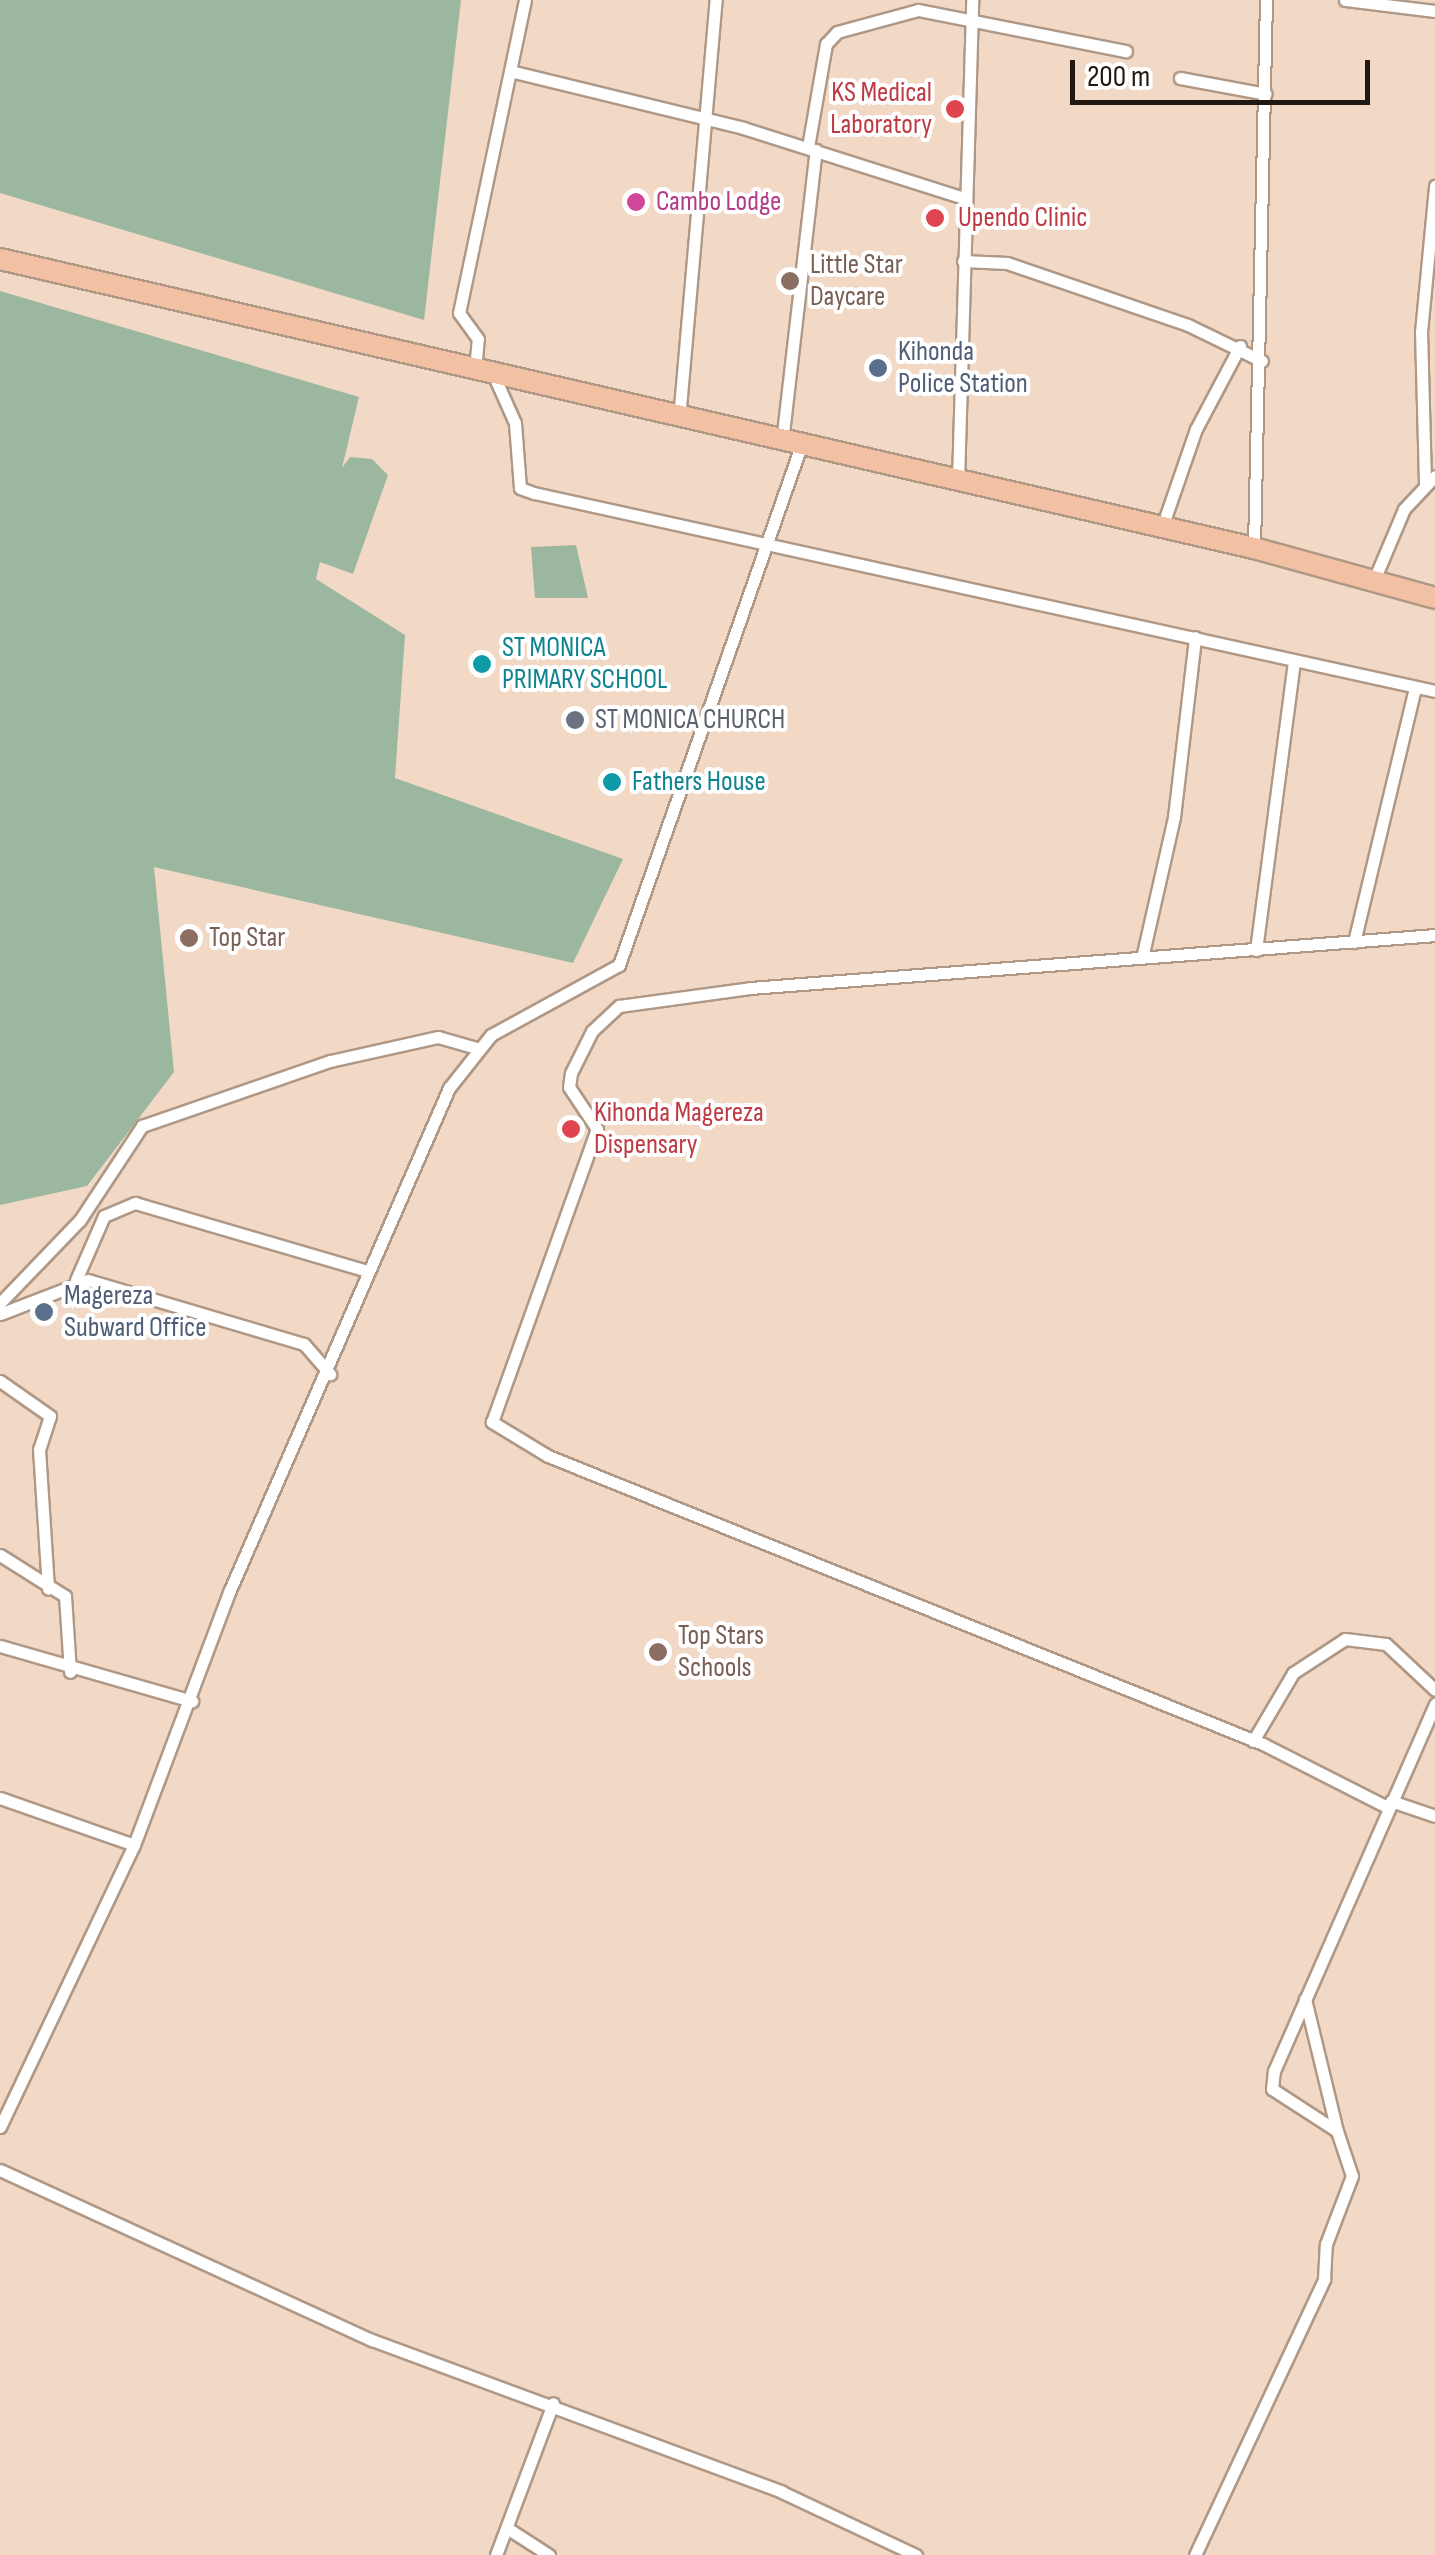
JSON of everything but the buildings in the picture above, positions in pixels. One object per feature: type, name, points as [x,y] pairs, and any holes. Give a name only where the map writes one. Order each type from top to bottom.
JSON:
[{"type":"highway","points":[[0,258],[484,374],[1254,548],[1435,598]]},
{"type":"street","points":[[525,0],[514,72],[459,314],[478,339],[484,374],[515,423],[520,488],[1435,691]]},
{"type":"street","points":[[679,418],[716,0]]},
{"type":"street","points":[[958,483],[972,0]]},
{"type":"street","points":[[1254,548],[1262,361],[1266,0]]},
{"type":"street","points":[[1345,0],[1435,10]]},
{"type":"street","points":[[0,2126],[134,1846],[237,1574],[330,1374],[413,1160],[476,1048],[619,965],[764,542],[791,444],[812,148],[831,34],[918,10],[1126,50]]},
{"type":"street","points":[[514,72],[812,148],[964,198]]},
{"type":"street","points":[[1180,78],[1266,94]]},
{"type":"street","points":[[1374,580],[1430,480],[1435,186]]},
{"type":"street","points":[[962,261],[1007,263],[1240,346],[1262,361]]},
{"type":"street","points":[[1162,527],[1196,429],[1240,346]]},
{"type":"street","points":[[1142,958],[1174,817],[1195,637]]},
{"type":"street","points":[[1256,950],[1294,661]]},
{"type":"street","points":[[1354,942],[1415,686]]},
{"type":"street","points":[[1435,935],[703,992],[603,1015],[568,1084],[597,1129],[492,1422],[548,1456],[1254,1741],[1390,1804],[1435,1816]]},
{"type":"street","points":[[0,1304],[80,1220],[142,1126],[330,1061],[438,1037],[476,1048]]},
{"type":"street","points":[[76,1280],[104,1216],[136,1203],[368,1271]]},
{"type":"street","points":[[0,1314],[76,1280],[183,1303],[304,1344],[330,1374]]},
{"type":"street","points":[[0,1380],[50,1416],[39,1449],[48,1589]]},
{"type":"street","points":[[0,1556],[66,1599],[70,1672]]},
{"type":"street","points":[[1254,1741],[1293,1673],[1345,1639],[1386,1644],[1435,1690]]},
{"type":"street","points":[[0,1646],[70,1672],[192,1701]]},
{"type":"street","points":[[1337,2130],[1272,2089],[1305,1999],[1435,1704]]},
{"type":"street","points":[[0,1798],[134,1846]]},
{"type":"street","points":[[1195,2555],[1324,2279],[1326,2244],[1354,2169],[1337,2130],[1305,1999]]},
{"type":"street","points":[[0,2170],[372,2340],[553,2403],[916,2555]]},
{"type":"street","points":[[496,2555],[553,2403]]},
{"type":"street","points":[[507,2528],[549,2555]]},
{"type":"green space","points":[[0,0],[461,0],[424,320],[0,193]]},
{"type":"green space","points":[[0,291],[359,397],[342,468],[350,457],[372,459],[388,475],[353,574],[320,562],[316,579],[405,635],[395,778],[623,859],[573,963],[154,867],[174,1072],[87,1186],[0,1205]]},
{"type":"green space","points":[[576,545],[588,598],[535,598],[531,547]]},
{"type":"place","name":"KS Medical Laboratory","points":[[955,109]]},
{"type":"place","name":"Cambo Lodge","points":[[636,202]]},
{"type":"place","name":"Upendo Clinic","points":[[935,218]]},
{"type":"place","name":"Little Star Daycare","points":[[790,281]]},
{"type":"place","name":"Kihonda Police Station","points":[[878,368]]},
{"type":"place","name":"ST MONICA PRIMARY SCHOOL","points":[[482,664]]},
{"type":"place","name":"ST MONICA CHURCH","points":[[575,720]]},
{"type":"place","name":"Fathers House","points":[[612,782]]},
{"type":"place","name":"Top Star","points":[[189,938]]},
{"type":"place","name":"Kihonda Magereza Dispensary","points":[[571,1129]]},
{"type":"place","name":"Magereza Subward Office","points":[[44,1312]]},
{"type":"place","name":"Top Stars Schools","points":[[658,1652]]}]
